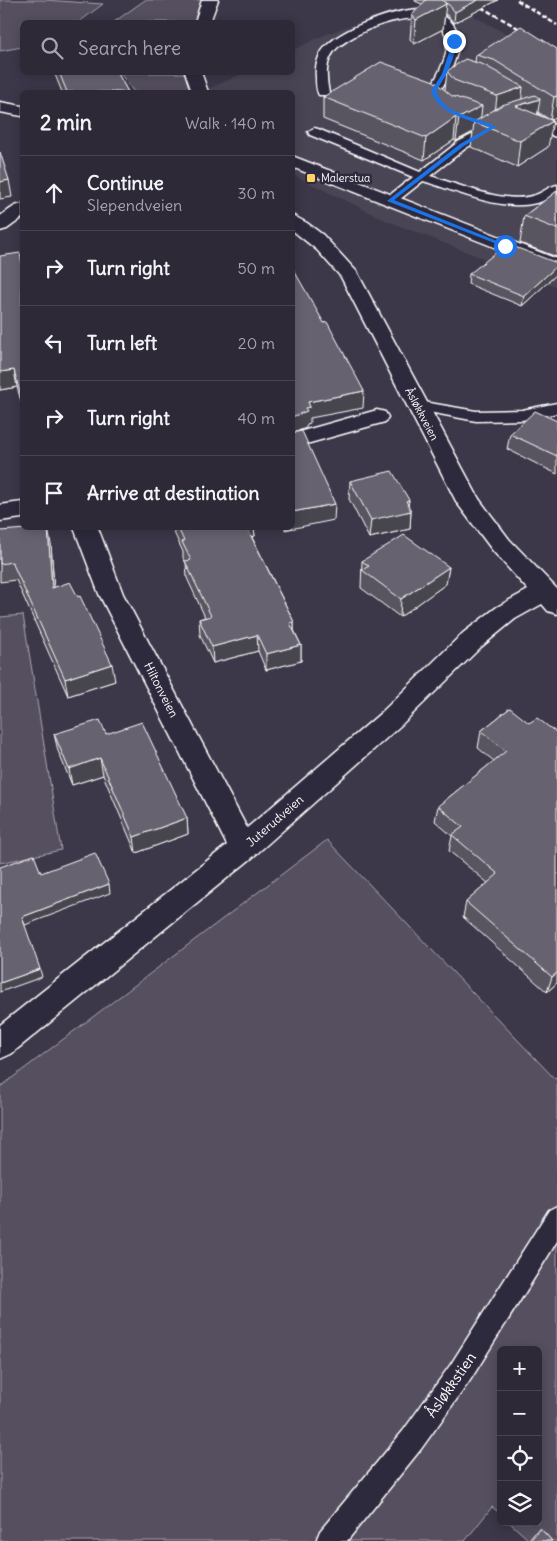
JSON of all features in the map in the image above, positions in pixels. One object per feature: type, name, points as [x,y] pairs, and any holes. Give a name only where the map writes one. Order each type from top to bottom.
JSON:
[{"type":"street","points":[[204,20],[211,1]]},
{"type":"street","points":[[194,75],[199,90]]},
{"type":"street","points":[[0,107],[20,112]]},
{"type":"street","points":[[295,162],[557,266]]},
{"type":"street","points":[[0,225],[20,211]]},
{"type":"street","name":"Åsløkkveien","points":[[295,224],[318,240],[335,256],[350,276],[469,503],[501,545],[550,598]]},
{"type":"street","points":[[295,440],[377,417]]},
{"type":"street","points":[[0,513],[20,510]]},
{"type":"street","name":"Hiltonveien","points":[[87,530],[112,594],[243,849]]},
{"type":"street","name":"Juterudveien","points":[[0,1044],[243,849],[391,719],[472,640],[506,613],[550,598]]},
{"type":"lane","points":[[324,93],[320,75],[326,53],[336,42],[370,25],[395,16],[414,12],[428,12],[447,23],[454,41],[449,75],[434,91],[441,106],[451,112]]},
{"type":"lane","points":[[390,201],[462,145],[494,127],[521,116],[557,133]]},
{"type":"lane","points":[[477,121],[494,127]]},
{"type":"lane","points":[[314,132],[422,177],[493,198],[512,201],[534,200],[557,189]]},
{"type":"lane","points":[[418,406],[476,416],[522,415],[557,408]]},
{"type":"lane","name":"Åsløkkstien","points":[[330,1541],[412,1440],[460,1373],[540,1248],[557,1218]]},
{"type":"shaded area","points":[[0,0],[44,0],[103,4],[82,20],[20,20],[20,47],[0,51]]},
{"type":"shaded area","points":[[145,0],[203,0],[197,20],[117,20]]},
{"type":"shaded area","points":[[449,2],[557,62],[557,287],[387,221],[295,176],[295,90],[206,90],[239,75],[295,75],[295,49],[326,34],[390,11]]},
{"type":"shaded area","points":[[121,75],[186,75],[189,90],[133,90]]},
{"type":"shaded area","points":[[23,615],[61,850],[0,863],[0,617]]},
{"type":"shaded area","points":[[327,840],[555,1079],[557,1077],[557,1541],[530,1541],[513,1526],[542,1526],[542,1346],[497,1346],[497,1511],[492,1507],[465,1541],[0,1541],[0,1087]]},
{"type":"building","points":[[426,0],[442,0],[446,4],[416,20],[412,15]]},
{"type":"building","points":[[442,0],[478,0],[455,12]]},
{"type":"building","points":[[521,26],[557,49],[557,96],[554,97],[494,60],[476,55]]},
{"type":"building","points":[[465,59],[484,65],[523,87],[497,96],[454,80],[447,71]]},
{"type":"building","points":[[381,62],[434,81],[452,96],[482,106],[459,118],[456,117],[426,138],[323,97]]},
{"type":"building","points":[[60,75],[119,75],[127,90],[66,90]]},
{"type":"building","points":[[535,95],[540,99],[516,106],[553,121],[520,141],[474,122],[502,105]]},
{"type":"building","points":[[0,152],[9,180],[0,182]]},
{"type":"building","points":[[557,191],[557,229],[524,216]]},
{"type":"building","points":[[507,244],[557,263],[557,266],[524,296],[469,274]]},
{"type":"building","points":[[20,253],[20,392],[14,370],[0,372],[0,256]]},
{"type":"building","points":[[295,272],[324,323],[327,322],[364,391],[308,402],[310,407],[305,408],[307,411],[295,416]]},
{"type":"building","points":[[535,411],[557,421],[557,456],[510,434]]},
{"type":"building","points":[[302,431],[335,504],[295,511],[295,432]]},
{"type":"building","points":[[392,471],[409,500],[406,501],[411,511],[371,520],[350,481]]},
{"type":"building","points":[[48,530],[52,588],[70,582],[78,597],[80,596],[112,664],[65,679],[12,562],[0,564],[0,531]]},
{"type":"building","points":[[179,530],[248,530],[294,622],[290,623],[301,645],[266,654],[257,635],[212,647],[199,619],[211,616],[185,561],[191,560],[182,542],[184,541]]},
{"type":"building","points":[[404,535],[449,567],[401,599],[362,570],[369,566],[362,561]]},
{"type":"building","points":[[510,708],[529,723],[537,718],[557,733],[557,973],[552,977],[466,902],[498,874],[452,835],[463,827],[438,806],[506,751],[481,731]]},
{"type":"building","points":[[100,720],[106,734],[142,722],[187,818],[134,837],[100,758],[69,769],[54,734]]},
{"type":"building","points":[[95,853],[109,884],[22,917],[40,969],[0,983],[0,867],[34,855],[41,873]]},
{"type":"building","points":[[540,1528],[552,1541],[530,1541]]},
{"type":"railway","points":[[468,0],[529,34]]},
{"type":"railway","points":[[517,0],[557,25]]},
{"type":"place","name":"Malerstua","points":[[311,178]]},
{"type":"route","points":[[454,41],[445,74],[434,91],[437,100],[441,106],[451,112],[494,127],[462,145],[390,201],[505,246]]}]
